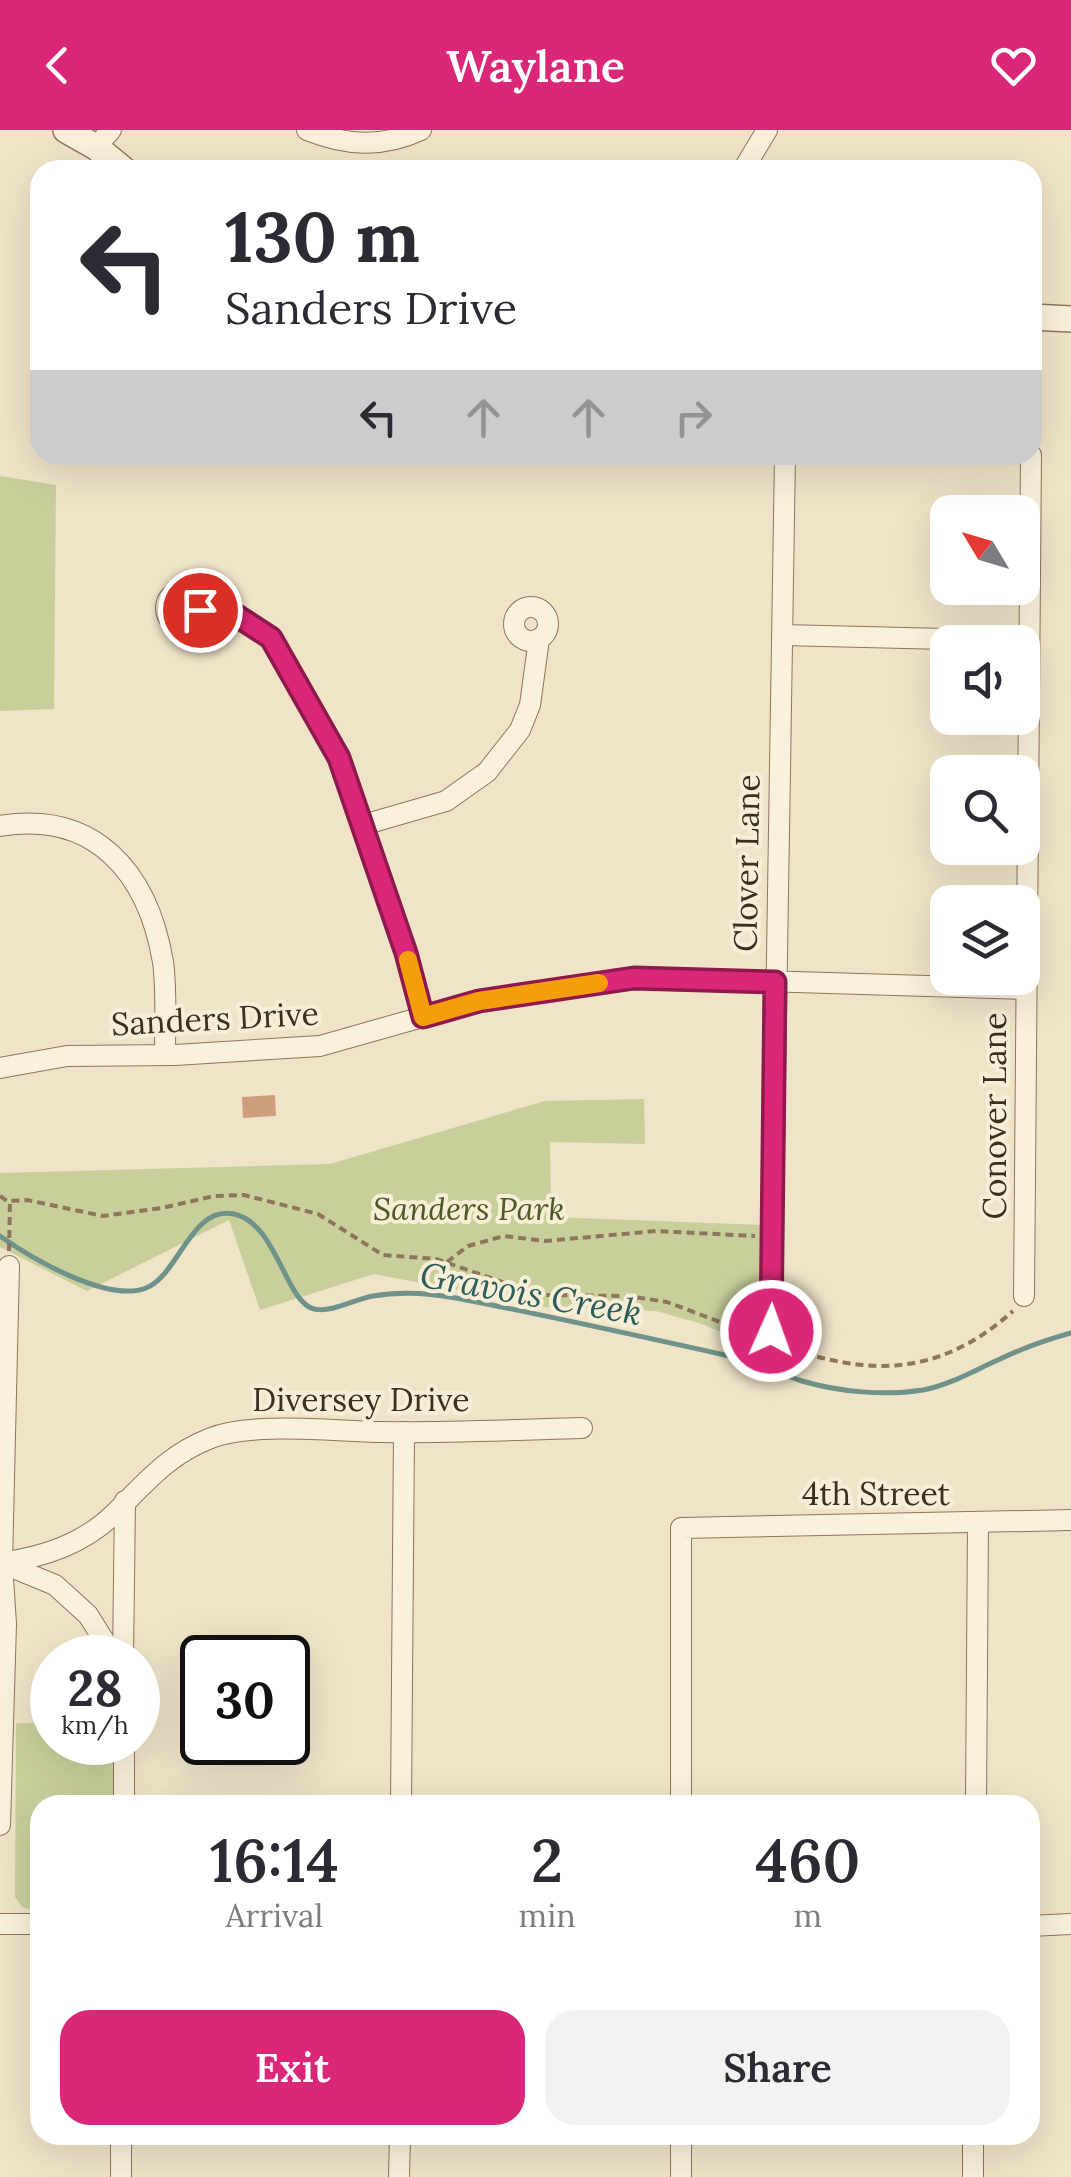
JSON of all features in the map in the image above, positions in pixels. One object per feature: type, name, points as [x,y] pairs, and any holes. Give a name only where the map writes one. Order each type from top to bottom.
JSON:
[{"type":"street","points":[[66,130],[104,138],[118,160]]},
{"type":"street","points":[[307,130],[330,139],[372,144],[421,130]]},
{"type":"street","points":[[749,160],[766,130]]},
{"type":"street","points":[[1042,317],[1071,319]]},
{"type":"street","name":"Clover Lane","points":[[764,1336],[774,1238],[784,465]]},
{"type":"street","name":"Conover Lane","points":[[1029,625],[1031,465]]},
{"type":"street","points":[[200,610],[231,612],[271,638],[339,758],[423,1017]]},
{"type":"street","points":[[782,635],[930,639]]},
{"type":"street","points":[[362,825],[446,800],[487,772],[520,730],[530,705],[538,639]]},
{"type":"street","name":"Conover Lane","points":[[1027,885],[1028,735]]},
{"type":"street","points":[[0,826],[38,822],[73,830],[106,850],[132,874],[151,919],[162,960],[166,1055]]},
{"type":"street","name":"Sanders Drive","points":[[0,1068],[67,1056],[320,1046],[479,1001],[634,978],[930,984]]},
{"type":"street","name":"Conover Lane","points":[[1024,1296],[1026,995]]},
{"type":"street","points":[[0,1825],[6,1624],[1,1563],[9,1263]]},
{"type":"street","name":"Diversey Drive","points":[[1,1563],[60,1550],[88,1534],[156,1469],[200,1442],[234,1430],[582,1428]]},
{"type":"street","points":[[401,1795],[404,1432]]},
{"type":"street","points":[[124,1501],[124,1635]]},
{"type":"street","name":"4th Street","points":[[681,1795],[681,1528],[1071,1520]]},
{"type":"street","points":[[976,1795],[978,1523]]},
{"type":"street","points":[[1,1563],[55,1586],[88,1616],[100,1635]]},
{"type":"street","points":[[124,1765],[124,1795]]},
{"type":"street","points":[[0,1924],[30,1924]]},
{"type":"street","points":[[1040,1926],[1071,1924]]},
{"type":"street","points":[[121,2177],[122,2145]]},
{"type":"street","points":[[399,2177],[400,2145]]},
{"type":"street","points":[[680,2177],[681,2145]]},
{"type":"street","points":[[973,2145],[973,2177]]},
{"type":"path","points":[[0,1196],[10,1201],[27,1200],[103,1216],[214,1196],[244,1195],[318,1214],[382,1256],[428,1257],[540,1294],[628,1296],[666,1302],[764,1336],[801,1354],[879,1366],[915,1365],[948,1352],[1000,1322],[1024,1296]]},
{"type":"path","points":[[9,1263],[10,1201]]},
{"type":"path","points":[[447,1262],[468,1246],[504,1236],[546,1240],[656,1231],[774,1238]]},
{"type":"green space","points":[[0,476],[56,485],[54,709],[0,711]]},
{"type":"green space","name":"Sanders Park","points":[[644,1099],[645,1144],[550,1142],[551,1217],[765,1225],[763,1349],[702,1324],[656,1311],[544,1307],[374,1274],[260,1310],[229,1220],[87,1291],[0,1247],[0,1173],[330,1164],[545,1101]]},
{"type":"green space","points":[[16,1723],[30,1723],[30,1765],[116,1765],[115,1795],[30,1795],[30,1909],[22,1907],[15,1897]]},
{"type":"building","points":[[275,1095],[276,1116],[243,1118],[242,1097]]},
{"type":"waterway","name":"Gravois Creek","points":[[0,1236],[70,1276],[130,1291],[157,1281],[207,1220],[219,1214],[234,1214],[249,1220],[261,1232],[295,1292],[314,1309],[383,1294],[446,1296],[738,1358],[802,1381],[862,1392],[933,1388],[1071,1333]]},
{"type":"slow traffic","points":[[408,960],[423,1017],[479,1001],[599,983]]},
{"type":"route","points":[[200,610],[231,612],[271,638],[339,758],[406,953],[423,1017],[479,1001],[634,978],[775,982],[771,1331]]}]
